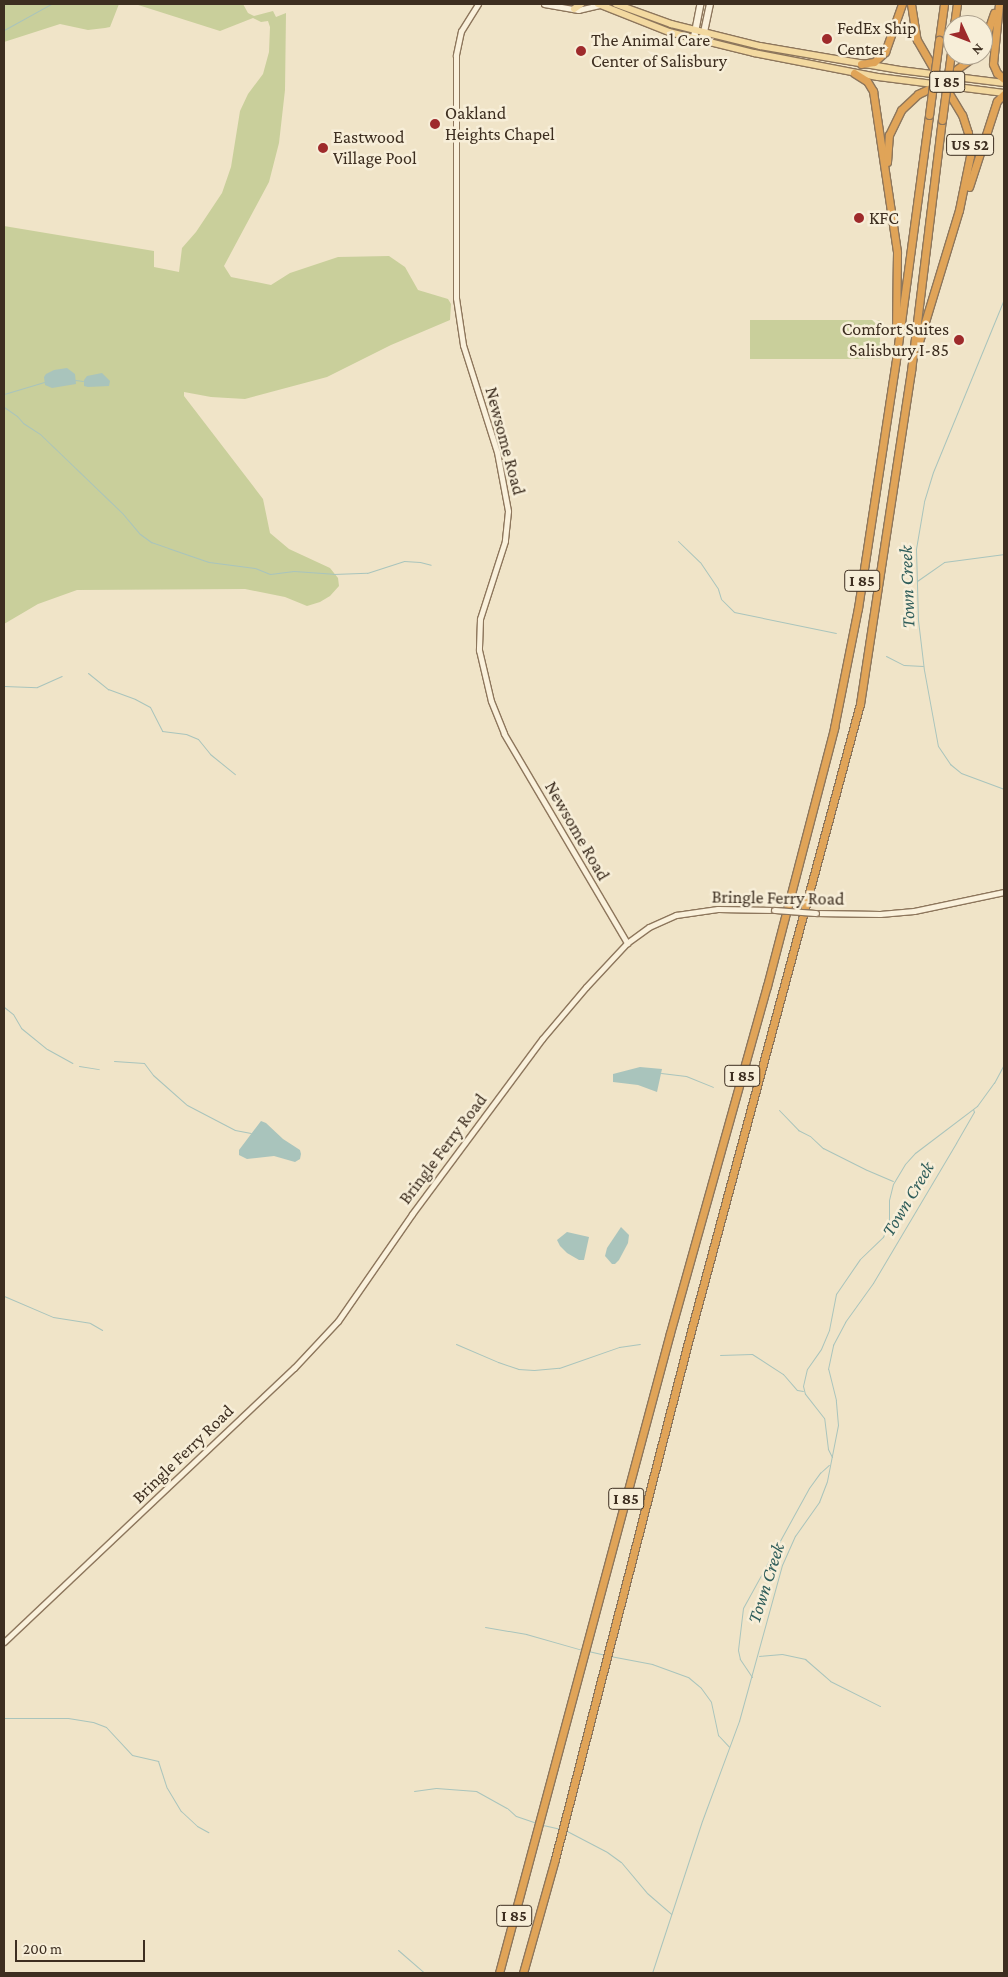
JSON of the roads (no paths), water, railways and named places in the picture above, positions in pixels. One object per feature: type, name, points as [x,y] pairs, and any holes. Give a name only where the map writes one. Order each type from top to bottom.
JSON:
[{"type":"highway","points":[[861,64],[875,61],[885,52],[902,4]]},
{"type":"highway","points":[[911,4],[917,40],[942,81]]},
{"type":"highway","name":"I 85","points":[[499,1973],[670,1333],[767,986],[832,737],[858,608],[897,352],[944,4]]},
{"type":"highway","points":[[993,19],[997,4]]},
{"type":"highway","points":[[997,4],[993,64],[997,73],[1004,79]]},
{"type":"highway","name":"I 85","points":[[523,1973],[564,1827],[607,1655],[860,704],[911,371],[949,65]]},
{"type":"highway","points":[[891,212],[887,154],[890,131],[906,104],[963,65]]},
{"type":"highway","points":[[854,73],[867,81],[873,90],[897,262],[897,352]]},
{"type":"highway","name":"US 52","points":[[911,371],[930,299],[954,225],[968,172],[970,148],[963,118],[942,81]]},
{"type":"highway","points":[[954,225],[981,154],[997,101],[1004,94]]},
{"type":"main road","points":[[574,9],[581,4]]},
{"type":"main road","points":[[599,4],[654,27],[698,40],[854,73],[942,81],[1004,83]]},
{"type":"main road","points":[[616,4],[656,20],[704,33],[1004,94]]},
{"type":"main road","points":[[698,40],[695,35],[702,4]]},
{"type":"main road","points":[[698,40],[704,33],[710,4]]},
{"type":"street","name":"Newsome Road","points":[[478,4],[461,31],[456,55],[456,298],[463,345],[497,452],[508,511],[505,541],[480,619],[479,650],[491,700],[504,734],[627,942]]},
{"type":"street","points":[[544,4],[580,10],[599,4]]},
{"type":"street","name":"Bringle Ferry Road","points":[[4,1642],[294,1368],[338,1321],[417,1207],[542,1039],[627,942],[649,927],[684,914],[718,909],[880,914],[914,911],[1004,892]]},
{"type":"water","points":[[67,368],[75,374],[76,384],[52,388],[45,385],[44,377],[46,374],[54,370]]},
{"type":"water","points":[[102,373],[110,381],[109,386],[84,386],[84,380],[87,376]]},
{"type":"water","points":[[640,1067],[662,1069],[657,1092],[638,1085],[613,1082],[613,1074]]},
{"type":"water","points":[[261,1121],[300,1150],[300,1159],[295,1162],[274,1156],[247,1159],[239,1155],[239,1150]]},
{"type":"water","points":[[621,1227],[629,1235],[628,1243],[619,1260],[612,1264],[605,1256],[607,1248]]},
{"type":"water","points":[[567,1232],[589,1237],[584,1260],[579,1260],[567,1253],[560,1246],[557,1240]]},
{"type":"waterway","points":[[4,30],[51,4]]},
{"type":"waterway","name":"Town Creek","points":[[1004,299],[933,472],[924,502],[916,549],[918,620],[924,670],[938,746],[950,764],[961,773],[1004,789]]},
{"type":"waterway","points":[[75,380],[83,381]]},
{"type":"waterway","points":[[4,394],[44,382]]},
{"type":"waterway","points":[[4,407],[40,434],[123,514],[140,534],[151,542],[209,562],[255,568],[270,574],[294,571],[333,574],[367,573],[404,561],[431,565]]},
{"type":"waterway","points":[[678,541],[700,562],[718,589],[721,599],[734,612],[836,633]]},
{"type":"waterway","points":[[917,581],[944,562],[1004,554]]},
{"type":"waterway","points":[[886,656],[904,665],[923,666]]},
{"type":"waterway","points":[[88,673],[108,689],[150,707],[162,731],[186,734],[198,739],[210,754],[235,774]]},
{"type":"waterway","points":[[4,686],[37,687],[62,676]]},
{"type":"waterway","points":[[4,1007],[13,1014],[21,1028],[47,1049],[72,1063]]},
{"type":"waterway","points":[[114,1061],[144,1063],[153,1075],[187,1105],[235,1130],[251,1133]]},
{"type":"waterway","points":[[832,1457],[828,1449],[824,1418],[805,1394],[803,1386],[807,1369],[821,1349],[829,1330],[836,1294],[860,1259],[883,1237],[889,1222],[889,1200],[893,1184],[905,1164],[915,1153],[977,1106],[994,1083],[1004,1064]]},
{"type":"waterway","points":[[79,1066],[99,1069]]},
{"type":"waterway","points":[[661,1073],[686,1076],[713,1087]]},
{"type":"waterway","name":"Town Creek","points":[[652,1973],[702,1821],[739,1721],[782,1565],[795,1536],[819,1502],[827,1481],[838,1425],[836,1400],[828,1369],[833,1345],[845,1322],[873,1283],[974,1112],[973,1109]]},
{"type":"waterway","points":[[779,1110],[798,1130],[810,1136],[823,1148],[893,1181]]},
{"type":"waterway","points":[[4,1296],[53,1317],[90,1323],[102,1330]]},
{"type":"waterway","points":[[456,1344],[518,1369],[534,1370],[559,1368],[619,1347],[640,1344]]},
{"type":"waterway","points":[[720,1355],[752,1354],[783,1374],[797,1390],[803,1391]]},
{"type":"waterway","points":[[752,1677],[740,1659],[738,1650],[743,1608],[809,1488],[820,1473],[829,1465]]},
{"type":"waterway","points":[[485,1627],[526,1634],[582,1650]]},
{"type":"waterway","points":[[588,1651],[606,1655]]},
{"type":"waterway","points":[[759,1656],[782,1654],[805,1659],[830,1681],[880,1706]]},
{"type":"waterway","points":[[610,1656],[652,1664],[688,1677],[701,1688],[711,1702],[718,1735],[729,1747]]},
{"type":"waterway","points":[[4,1718],[68,1718],[93,1722],[106,1727],[132,1755],[158,1761],[167,1788],[181,1811],[197,1826],[208,1832]]},
{"type":"waterway","points":[[414,1791],[436,1788],[476,1791],[507,1808],[516,1816],[536,1823]]},
{"type":"waterway","points":[[543,1825],[561,1829]]},
{"type":"waterway","points":[[565,1830],[607,1852],[621,1862],[647,1893],[671,1914]]},
{"type":"waterway","points":[[398,1950],[424,1973]]},
{"type":"place","name":"FedEx Ship Center","points":[[827,39]]},
{"type":"place","name":"The Animal Care Center of Salisbury","points":[[581,51]]},
{"type":"place","name":"Oakland Heights Chapel","points":[[435,124]]},
{"type":"place","name":"Eastwood Village Pool","points":[[323,148]]},
{"type":"place","name":"KFC","points":[[859,218]]},
{"type":"place","name":"Comfort Suites Salisbury I-85","points":[[959,340]]}]
